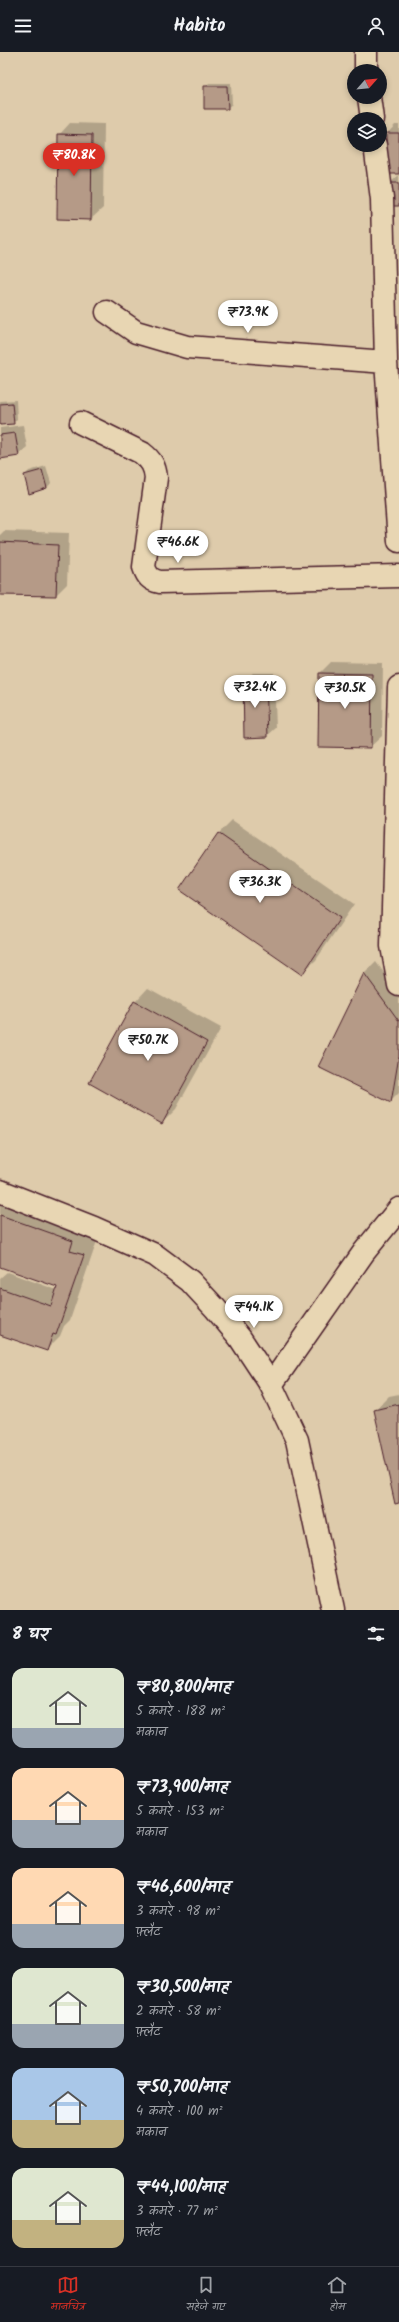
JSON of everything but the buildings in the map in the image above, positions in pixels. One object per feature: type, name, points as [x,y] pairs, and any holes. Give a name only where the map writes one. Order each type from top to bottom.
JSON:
[{"type":"street","points":[[366,52],[366,64]]},
{"type":"street","points":[[376,152],[382,206],[386,362],[399,541]]},
{"type":"street","points":[[107,312],[136,332],[188,347],[386,362]]},
{"type":"street","points":[[81,423],[142,453],[150,460],[155,469],[156,478],[144,567],[147,575],[152,580],[160,582],[399,576]]},
{"type":"street","points":[[399,687],[392,946],[399,985]]},
{"type":"street","points":[[0,1191],[94,1228],[155,1256],[190,1282],[215,1308],[240,1338],[271,1385],[297,1440],[333,1610]]},
{"type":"street","points":[[271,1385],[364,1252],[399,1209]]}]
